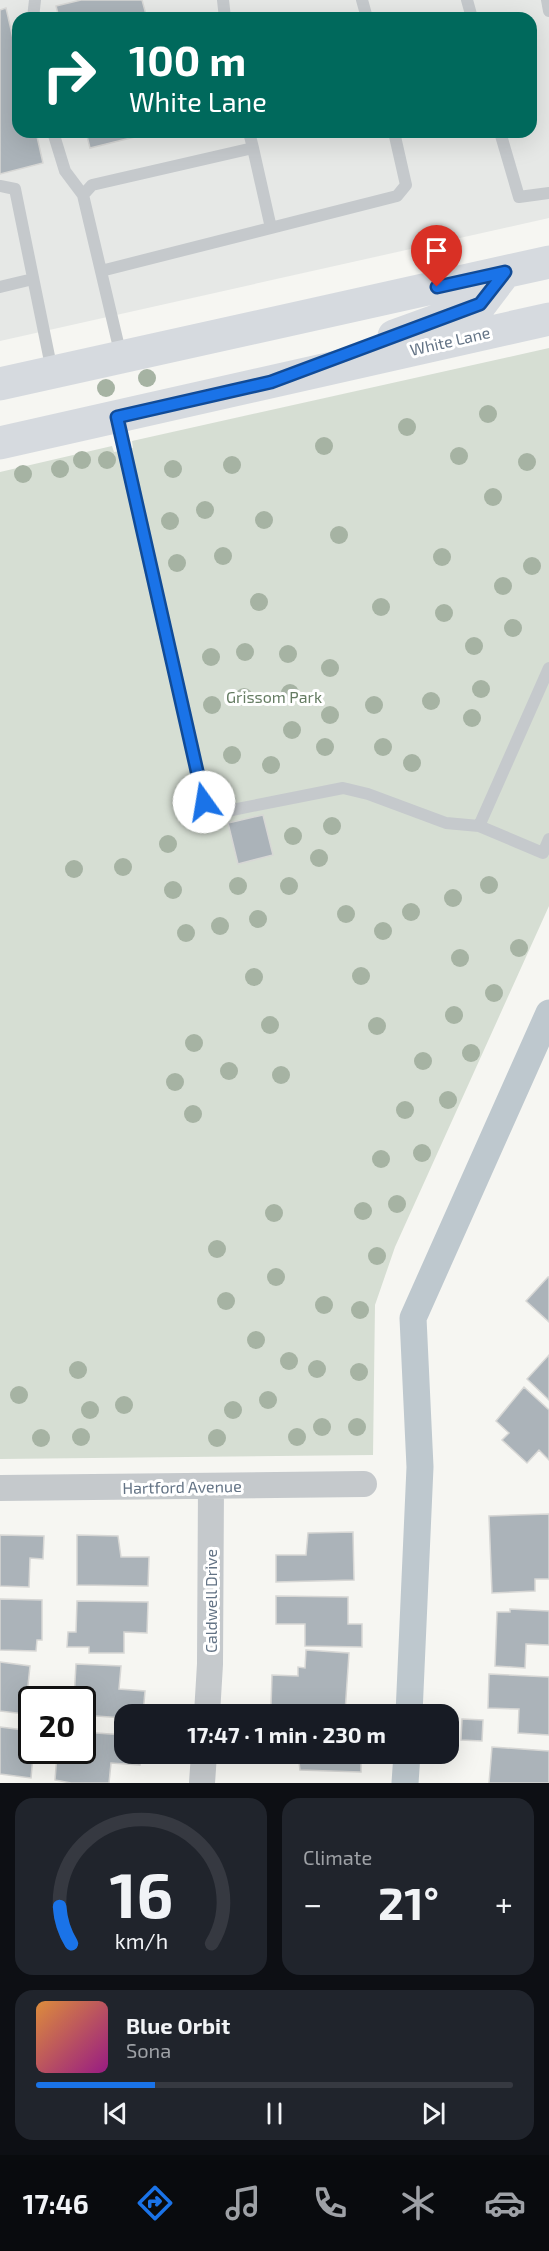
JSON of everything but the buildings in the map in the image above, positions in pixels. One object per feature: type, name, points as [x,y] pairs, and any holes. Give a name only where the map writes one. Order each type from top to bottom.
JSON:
[{"type":"main road","points":[[0,384],[549,262]]},
{"type":"main road","points":[[271,382],[480,304],[505,272]]},
{"type":"main road","name":"White Lane","points":[[0,443],[549,319]]},
{"type":"street","name":"Hartford Avenue","points":[[0,1488],[364,1484]]},
{"type":"street","name":"Caldwell Drive","points":[[208,1704],[211,1486]]},
{"type":"street","points":[[202,1783],[203,1764]]},
{"type":"lane","points":[[547,0],[549,11]]},
{"type":"lane","points":[[55,138],[65,171],[83,195],[121,357]]},
{"type":"lane","points":[[250,138],[271,228]]},
{"type":"lane","points":[[101,271],[397,196],[406,185],[395,138]]},
{"type":"lane","points":[[502,138],[519,197],[549,193]]},
{"type":"lane","points":[[83,195],[92,185],[253,148]]},
{"type":"lane","points":[[0,186],[15,189],[52,373]]},
{"type":"lane","points":[[0,287],[33,279]]},
{"type":"lane","points":[[117,417],[204,802],[215,810],[227,811],[343,788],[368,794],[446,823],[479,826],[543,853],[549,839]]},
{"type":"lane","points":[[479,826],[549,668]]},
{"type":"shaded area","points":[[0,0],[549,0],[549,218],[0,341]]},
{"type":"green space","name":"Grissom Park","points":[[549,348],[549,906],[395,1247],[375,1305],[373,1455],[0,1459],[0,472],[112,446],[114,452],[133,448],[132,441]]},
{"type":"waterway","points":[[409,1704],[420,1467],[413,1318],[549,1013]]},
{"type":"waterway","points":[[405,1783],[406,1764]]},
{"type":"route","points":[[204,802],[117,417],[271,382],[480,304],[505,272],[437,287]]}]
